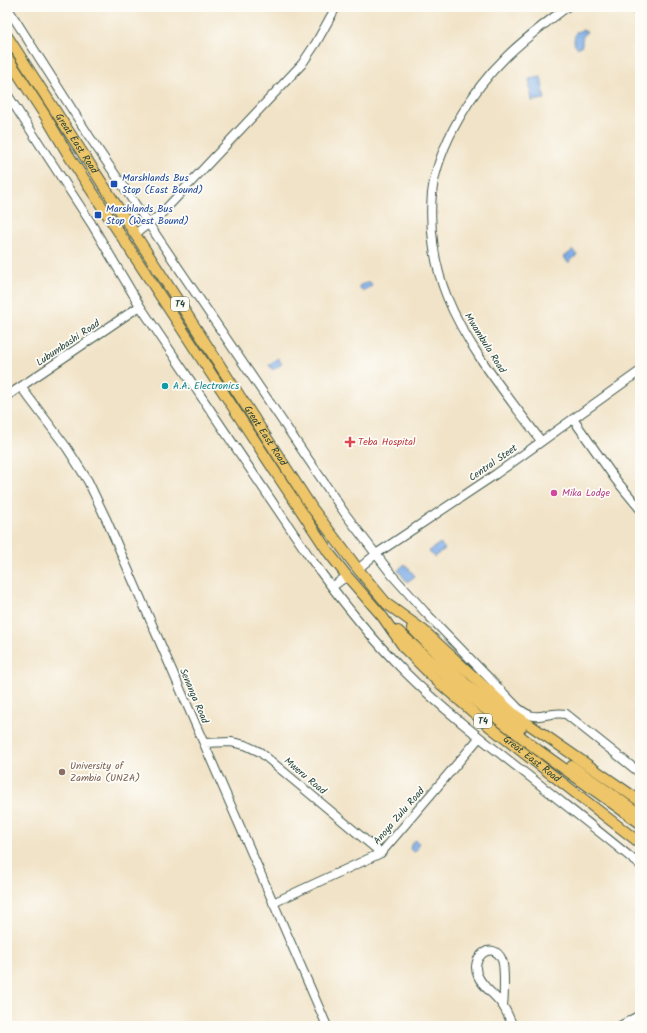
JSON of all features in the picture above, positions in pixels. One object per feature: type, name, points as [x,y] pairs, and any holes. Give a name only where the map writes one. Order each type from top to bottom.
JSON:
[{"type":"main road","name":"Great East Road","points":[[7,36],[312,508],[358,569],[387,604],[423,630],[514,714],[640,801]]},
{"type":"main road","name":"Great East Road","points":[[7,58],[276,474],[347,576],[382,616],[461,690],[538,750],[640,823]]},
{"type":"main road","name":"Great East Road","points":[[391,606],[466,684],[540,744],[640,814]]},
{"type":"main road","name":"Great East Road","points":[[382,616],[405,649],[437,681],[489,726],[640,842]]},
{"type":"street","points":[[7,7],[148,225],[346,515],[392,575],[425,612],[526,715],[534,717],[558,712],[566,714],[640,773]]},
{"type":"street","points":[[135,234],[160,215],[302,64],[316,43],[336,7]]},
{"type":"street","name":"Mwambula Road","points":[[541,441],[492,374],[464,332],[447,296],[435,252],[432,226],[432,192],[439,162],[454,128],[469,101],[488,77],[506,58],[532,34],[567,7]]},
{"type":"street","points":[[634,7],[640,16]]},
{"type":"street","points":[[7,94],[91,223],[140,306],[332,587],[370,635],[433,699],[479,738],[640,865]]},
{"type":"street","name":"Lubumbashi Road","points":[[7,396],[140,306]]},
{"type":"street","name":"Central Steet","points":[[358,569],[376,554],[496,474],[640,371]]},
{"type":"street","name":"Senanga Road","points":[[21,387],[67,448],[88,481],[113,534],[327,1026]]},
{"type":"street","points":[[573,419],[616,480],[640,509]]},
{"type":"street","points":[[332,587],[347,576]]},
{"type":"street","name":"Anoya Zulu Road","points":[[273,903],[381,853],[479,738]]},
{"type":"street","name":"Mweru Road","points":[[204,744],[231,742],[245,745],[260,752],[381,853]]},
{"type":"street","points":[[503,1006],[504,988],[502,960],[496,953],[489,950],[482,953],[478,958],[476,964],[477,975],[503,1006],[512,1026]]},
{"type":"street","points":[[620,1026],[640,1015]]},
{"type":"water","points":[[583,30],[587,32],[583,36],[582,45],[578,48],[574,43],[576,32]]},
{"type":"water","points":[[541,77],[545,99],[532,101],[529,79]]},
{"type":"water","points":[[573,250],[577,255],[568,263],[564,257]]},
{"type":"water","points":[[370,282],[372,286],[363,291],[359,287],[360,285]]},
{"type":"water","points":[[278,358],[282,364],[273,370],[269,365]]},
{"type":"water","points":[[440,543],[445,549],[434,557],[429,551]]},
{"type":"water","points":[[405,564],[415,576],[407,582],[398,570]]},
{"type":"water","points":[[416,840],[418,842],[418,847],[416,851],[413,852],[410,849],[411,845]]},
{"type":"place","name":"Marshlands Bus Stop (East Bound)","points":[[114,184]]},
{"type":"place","name":"Marshlands Bus Stop (West Bound)","points":[[98,215]]},
{"type":"place","name":"A.A. Electronics","points":[[165,386]]},
{"type":"place","name":"Teba Hospital","points":[[350,442]]},
{"type":"place","name":"Mika Lodge","points":[[554,493]]},
{"type":"place","name":"University of Zambia (UNZA)","points":[[62,772]]}]
